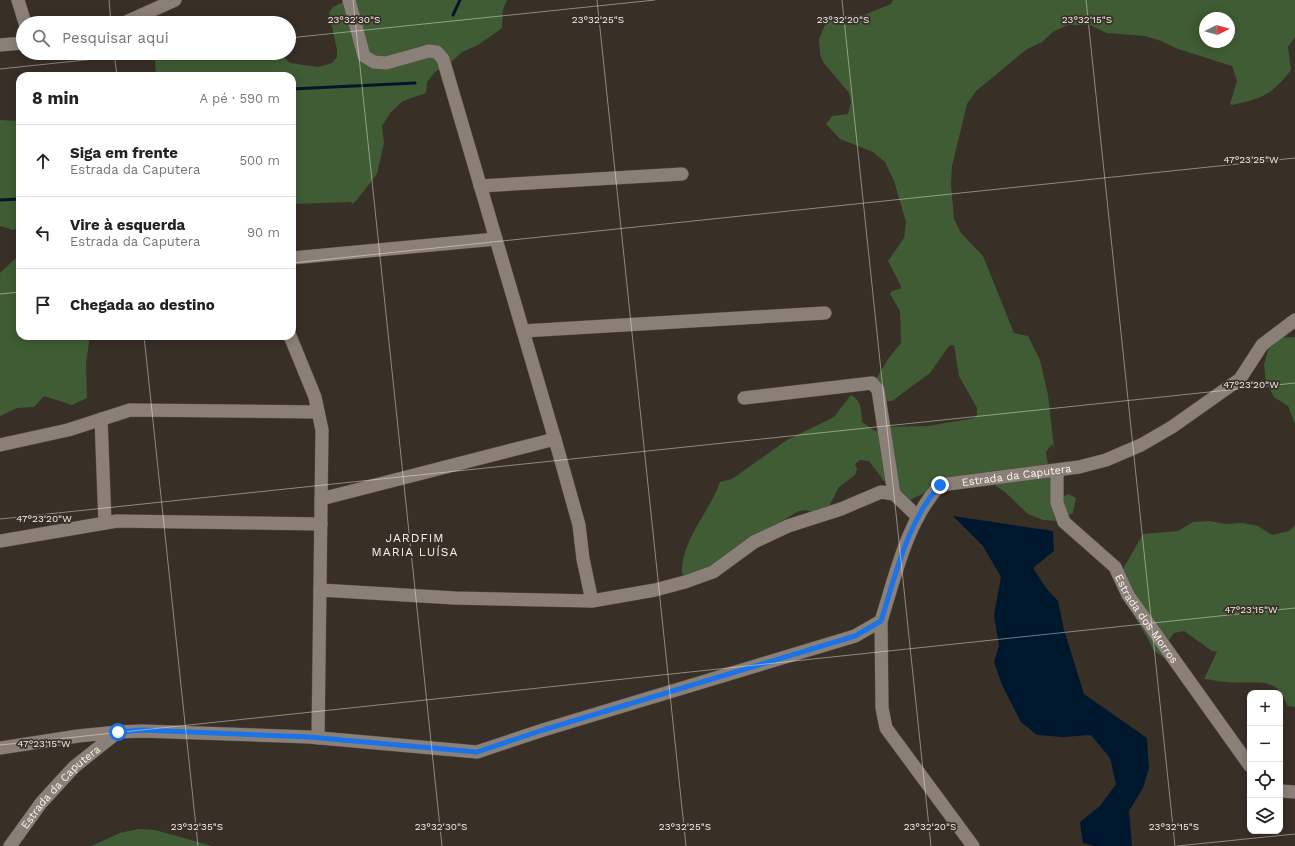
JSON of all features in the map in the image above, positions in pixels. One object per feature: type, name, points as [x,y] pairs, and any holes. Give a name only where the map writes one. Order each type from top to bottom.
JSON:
[{"type":"street","points":[[18,0],[23,16]]},
{"type":"street","points":[[140,16],[175,0]]},
{"type":"street","points":[[349,0],[364,56],[374,62],[386,63],[429,51],[437,52],[443,59],[579,525],[583,559],[592,601]]},
{"type":"street","points":[[0,45],[16,44]]},
{"type":"street","points":[[480,186],[682,174]]},
{"type":"street","points":[[296,258],[496,239]]},
{"type":"street","points":[[523,331],[825,313]]},
{"type":"street","name":"Estrada da Caputera","points":[[881,621],[904,548],[926,500],[940,485],[1057,472],[1106,460],[1141,445],[1172,426],[1240,379],[1262,345],[1295,320]]},
{"type":"street","points":[[292,340],[315,398],[322,430],[318,738]]},
{"type":"street","points":[[744,398],[872,383],[878,390],[894,494]]},
{"type":"street","points":[[0,445],[68,430],[130,410],[318,412]]},
{"type":"street","points":[[102,419],[105,523]]},
{"type":"street","points":[[321,499],[555,439]]},
{"type":"street","name":"Estrada dos Morros","points":[[1057,472],[1057,503],[1064,522],[1115,567],[1128,595],[1247,762]]},
{"type":"street","points":[[320,590],[455,598],[592,601],[685,582],[713,572],[754,542],[788,526],[841,509],[881,492],[894,494],[918,517]]},
{"type":"street","points":[[0,541],[117,521],[321,524]]},
{"type":"street","points":[[0,748],[78,736],[142,730],[318,738],[477,752],[543,730],[855,636],[881,621],[882,708],[886,728],[973,846]]},
{"type":"street","name":"Estrada da Caputera","points":[[10,846],[41,803],[74,767],[118,732]]},
{"type":"street","points":[[1283,791],[1295,792]]},
{"type":"green space","points":[[347,0],[507,0],[503,9],[502,28],[478,45],[462,52],[449,64],[435,72],[427,82],[426,93],[403,101],[391,112],[382,126],[384,143],[377,174],[356,201],[352,204],[351,202],[296,204],[296,72],[156,72],[155,61],[287,60],[290,63],[318,67],[332,63],[337,57],[337,50],[329,13],[333,7]]},
{"type":"green space","points":[[893,0],[1295,0],[1295,37],[1288,47],[1291,70],[1284,79],[1271,91],[1259,98],[1232,105],[1230,104],[1237,81],[1232,66],[1178,49],[1161,41],[1145,36],[1107,33],[1090,25],[1068,25],[1054,31],[1042,42],[1027,49],[976,91],[967,104],[952,166],[951,184],[954,219],[961,233],[983,256],[1014,333],[1028,336],[1040,360],[1048,395],[1054,448],[1052,444],[1046,452],[1053,497],[1056,502],[1068,494],[1076,498],[1073,513],[1059,521],[1043,520],[1028,514],[1005,492],[977,473],[941,485],[910,500],[896,497],[869,461],[860,460],[855,464],[857,469],[855,475],[839,487],[827,510],[817,514],[806,510],[799,511],[740,545],[712,566],[690,576],[682,574],[686,550],[696,527],[720,482],[732,479],[787,440],[834,417],[851,395],[855,397],[859,403],[862,422],[875,431],[885,427],[928,426],[975,418],[977,414],[977,408],[959,376],[954,345],[949,346],[930,373],[892,401],[886,401],[875,381],[888,359],[901,343],[900,311],[890,294],[892,291],[900,289],[901,286],[888,261],[904,238],[906,222],[894,181],[885,162],[873,152],[840,139],[826,124],[832,116],[848,114],[851,103],[849,93],[823,62],[820,54],[819,39],[825,25],[835,16],[864,15],[891,4]]},
{"type":"green space","points":[[0,120],[16,121],[16,229],[13,230],[0,226]]},
{"type":"green space","points":[[16,258],[16,340],[89,340],[86,363],[87,398],[72,405],[44,396],[34,407],[17,408],[0,416],[0,273]]},
{"type":"green space","points":[[1295,337],[1295,424],[1288,406],[1274,397],[1266,382],[1264,365],[1268,350],[1279,338]]},
{"type":"green space","points":[[1210,521],[1225,524],[1243,523],[1258,526],[1272,535],[1289,531],[1295,525],[1295,707],[1287,706],[1283,696],[1283,690],[1278,690],[1270,685],[1253,682],[1235,683],[1204,679],[1217,652],[1212,651],[1184,631],[1174,633],[1166,644],[1170,662],[1154,651],[1121,594],[1119,576],[1143,534],[1178,531],[1193,522]]},
{"type":"green space","points":[[138,829],[155,830],[212,846],[91,846],[120,833]]},
{"type":"water","points":[[953,516],[1053,531],[1054,551],[1033,568],[1046,588],[1058,601],[1064,630],[1084,694],[1147,738],[1149,768],[1143,788],[1129,811],[1132,846],[1094,846],[1083,843],[1080,822],[1100,806],[1116,784],[1110,758],[1091,735],[1063,737],[1037,735],[1021,722],[1002,685],[994,662],[999,646],[994,615],[1001,577],[983,546]]},
{"type":"waterway","points":[[453,15],[460,0]]},
{"type":"waterway","points":[[296,89],[415,83]]},
{"type":"waterway","points":[[0,200],[16,199]]},
{"type":"district","name":"JARDFIM MARIA LUÍSA","points":[[415,545]]},
{"type":"route","points":[[118,732],[142,730],[309,737],[477,752],[543,730],[855,636],[881,621],[904,548],[926,500],[940,485]]}]
